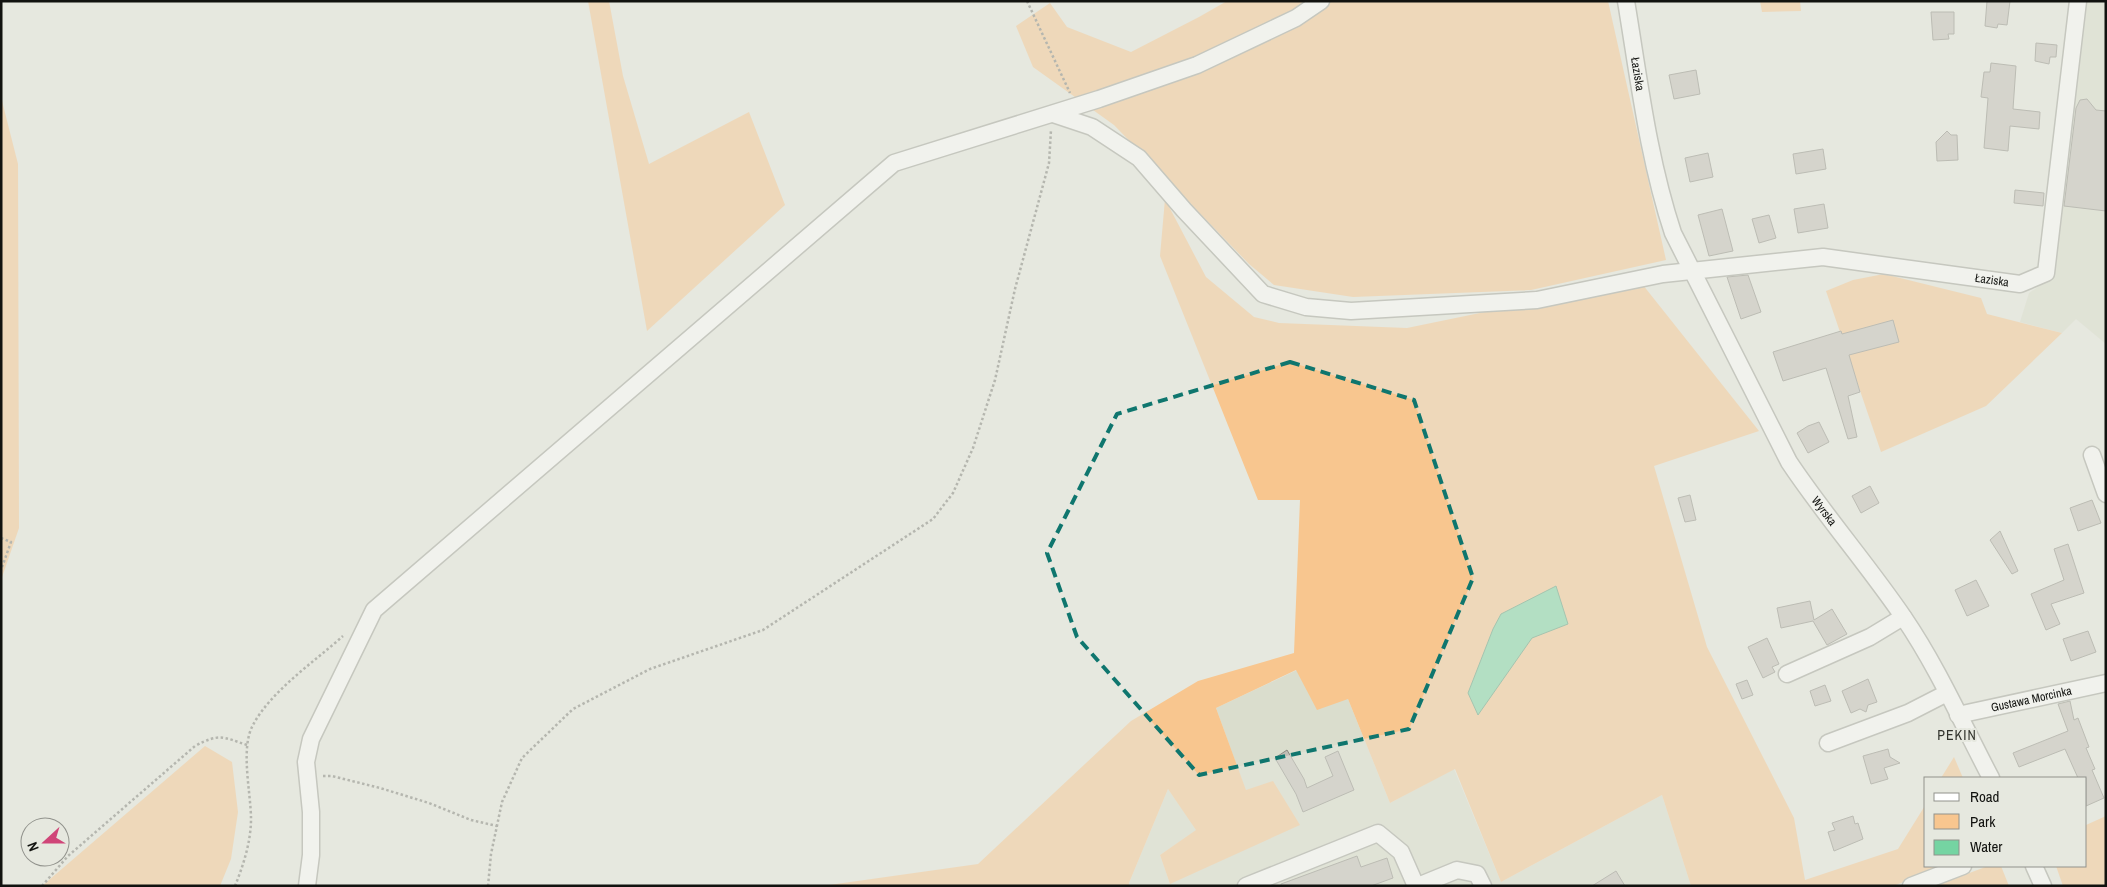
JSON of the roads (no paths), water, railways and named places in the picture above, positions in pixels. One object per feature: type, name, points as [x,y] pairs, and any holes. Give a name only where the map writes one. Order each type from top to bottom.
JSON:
[{"type":"street","points":[[307,886],[312,855],[311,812],[306,762],[311,739],[374,610],[894,164],[1053,114],[1196,65],[1296,18],[1321,1]]},
{"type":"street","name":"Łaziska","points":[[1626,1],[1654,164],[1662,199],[1673,233]]},
{"type":"street","name":"Łaziska","points":[[1692,271],[1823,257],[2020,284],[2046,273],[2078,1]]},
{"type":"street","points":[[1053,114],[1092,127],[1138,158],[1263,294],[1306,307],[1351,311],[1537,300],[1663,274],[1692,271]]},
{"type":"street","name":"Wyrska","points":[[1673,233],[1789,462],[1918,640],[1990,777]]},
{"type":"street","points":[[2092,455],[2106,494]]},
{"type":"street","points":[[1787,674],[1870,637],[1903,617]]},
{"type":"street","name":"Gustawa Morcinka","points":[[1958,715],[2106,683]]},
{"type":"street","points":[[1828,743],[1908,713],[1947,693]]},
{"type":"street","points":[[1246,886],[1378,834],[1401,852],[1417,886],[1457,870],[1478,874],[1483,886]]},
{"type":"street","points":[[1911,886],[1960,867]]},
{"type":"street","points":[[2034,867],[2043,886]]},
{"type":"water","points":[[1556,586],[1568,624],[1532,638],[1478,715],[1468,693],[1493,629],[1501,614]]},
{"type":"district","name":"PEKIN","points":[[1957,735]]}]
